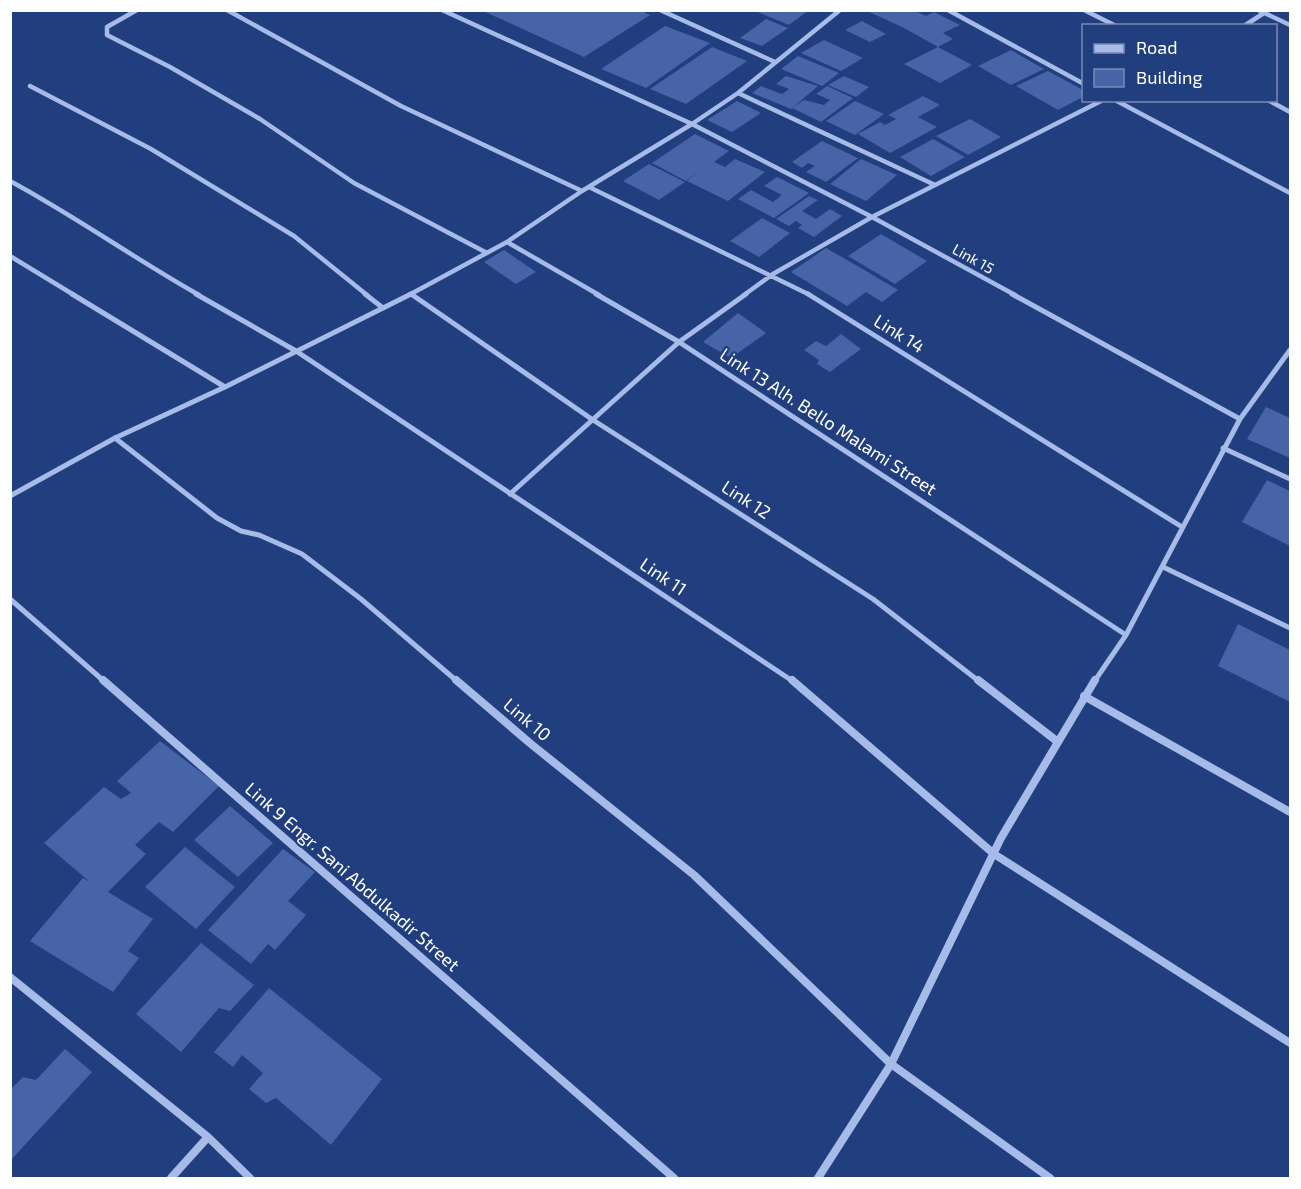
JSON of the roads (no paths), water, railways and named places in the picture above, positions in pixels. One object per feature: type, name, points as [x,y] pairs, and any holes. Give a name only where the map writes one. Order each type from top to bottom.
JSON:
[{"type":"street","points":[[137,10],[107,27],[107,35],[170,67],[260,119],[354,183],[487,253]]},
{"type":"street","points":[[227,10],[401,106],[582,191]]},
{"type":"street","name":"Link 15","points":[[442,10],[692,124],[872,217],[1240,419]]},
{"type":"street","points":[[660,10],[775,62]]},
{"type":"street","points":[[948,10],[1082,83]]},
{"type":"street","points":[[1084,10],[1112,24]]},
{"type":"street","points":[[1258,10],[1290,25]]},
{"type":"street","points":[[11,496],[115,438],[225,387],[411,294],[507,242],[582,191],[738,93],[838,11]]},
{"type":"street","points":[[1247,24],[1264,13]]},
{"type":"street","points":[[30,86],[151,149],[294,236],[383,308]]},
{"type":"street","points":[[738,93],[935,185]]},
{"type":"street","points":[[510,494],[679,342],[773,274],[872,217],[1100,102]]},
{"type":"street","points":[[1119,102],[1290,193]]},
{"type":"street","points":[[1272,102],[1290,112]]},
{"type":"street","name":"Link 11","points":[[10,181],[50,203],[136,259],[296,351],[797,684],[994,854],[1290,1043]]},
{"type":"street","name":"Link 14","points":[[589,187],[802,290],[1182,527]]},
{"type":"street","name":"Link 13 Alh. Bello Malami Street","points":[[507,242],[679,342],[1126,635]]},
{"type":"street","points":[[10,256],[225,387]]},
{"type":"street","name":"Link 12","points":[[411,294],[593,420],[873,599],[1058,742]]},
{"type":"street","points":[[818,1179],[891,1064],[1000,838],[1084,696],[1126,635],[1240,419],[1288,358],[1290,350]]},
{"type":"street","name":"Link 10","points":[[115,438],[217,518],[241,531],[302,554],[362,599],[531,744],[694,875],[891,1064],[1050,1179]]},
{"type":"street","points":[[1223,448],[1290,479]]},
{"type":"street","points":[[1163,567],[1290,628]]},
{"type":"street","name":"Link 9 Engr. Sani Abdulkadir Street","points":[[10,599],[674,1179]]},
{"type":"street","points":[[1084,696],[1290,812]]},
{"type":"street","points":[[10,977],[208,1137],[250,1179]]},
{"type":"street","points":[[171,1179],[208,1137]]}]
